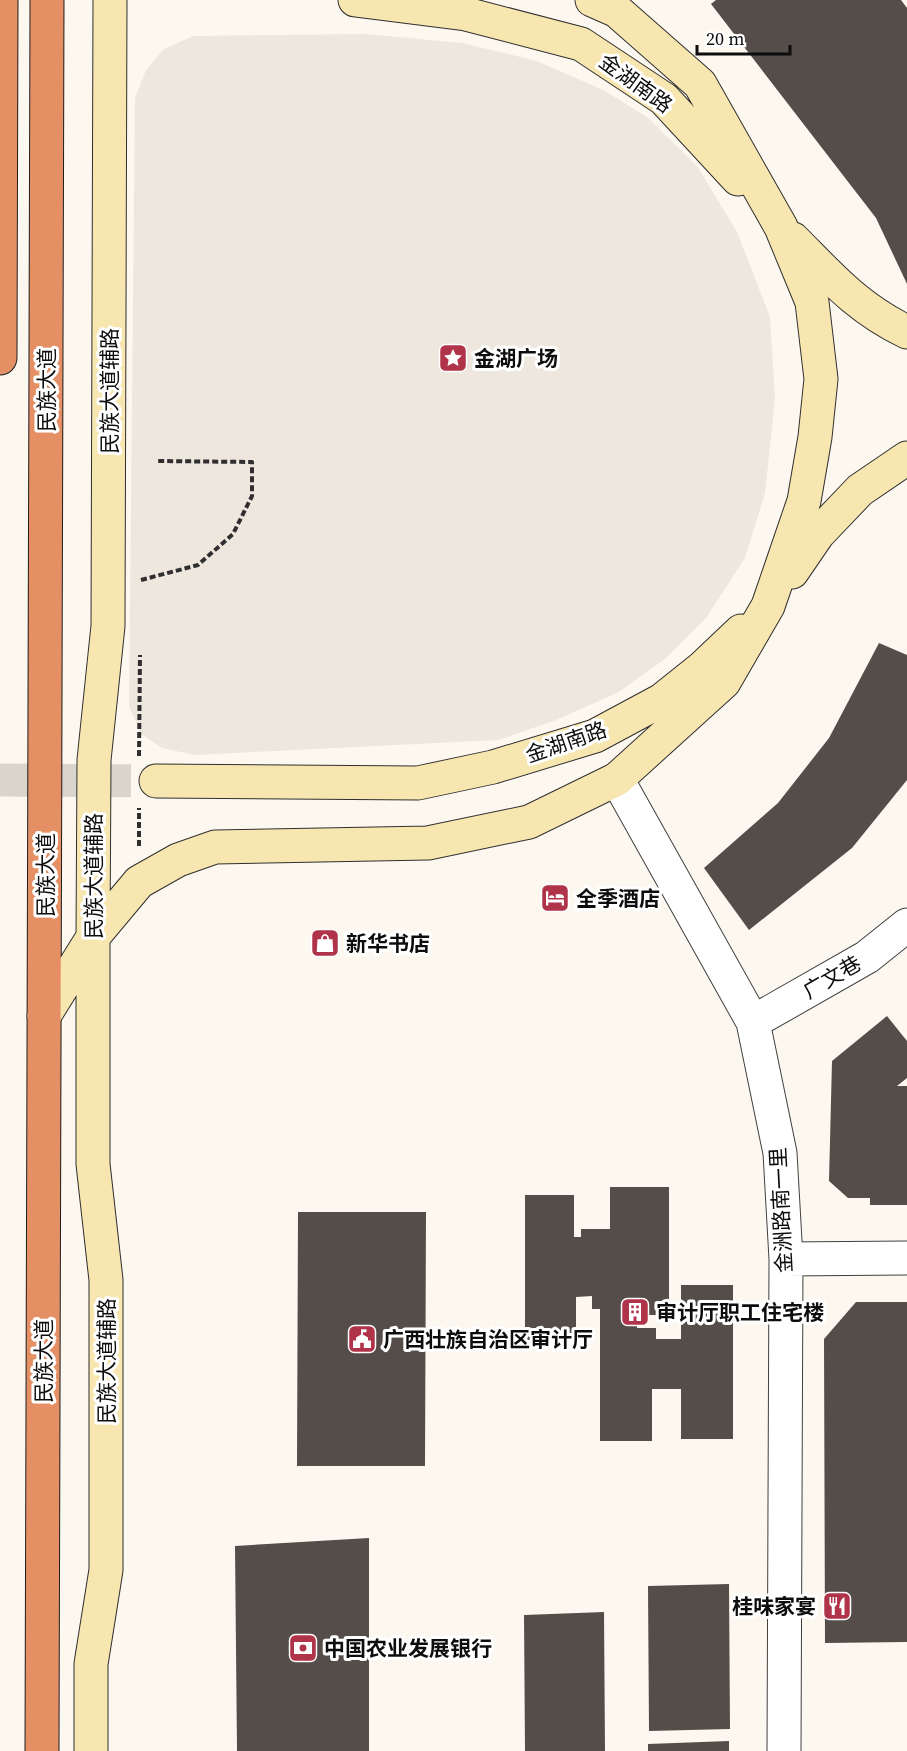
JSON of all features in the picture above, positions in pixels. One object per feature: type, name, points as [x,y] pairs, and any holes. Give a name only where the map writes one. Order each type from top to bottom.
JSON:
[{"type":"highway","points":[[0,358],[1,0]]},
{"type":"highway","name":"民族大道","points":[[42,1751],[47,0]]},
{"type":"main road","name":"民族大道辅路","points":[[91,1751],[91,1664],[106,1570],[106,1280],[93,1164],[93,937],[94,760],[108,626],[110,0]]},
{"type":"main road","name":"金湖南路","points":[[355,0],[466,14],[581,44],[664,99],[781,227],[851,297],[882,320],[907,332]]},
{"type":"main road","points":[[44,1016],[93,937],[139,882],[178,860],[215,847],[428,843],[529,822],[617,779],[724,682],[768,606],[804,501],[815,437],[821,379],[812,302],[781,227],[700,84],[611,4]]},
{"type":"main road","name":"金湖南路","points":[[156,782],[418,783],[493,767],[595,736],[662,700],[702,668],[768,606],[825,527],[860,490],[907,459]]},
{"type":"street","name":"金洲路南一里","points":[[617,779],[753,1022],[780,1153],[786,1259],[784,1751]]},
{"type":"street","name":"广文巷","points":[[753,1022],[867,957],[907,925]]},
{"type":"street","points":[[786,1259],[907,1258]]},
{"type":"path","points":[[140,580],[198,564],[233,534],[252,496],[252,462],[156,461]]},
{"type":"shaded area","name":"金湖广场","points":[[366,34],[462,43],[537,61],[603,90],[647,117],[697,166],[737,232],[770,317],[775,399],[765,493],[745,558],[706,618],[665,659],[619,692],[556,720],[499,740],[194,755],[162,748],[141,734],[129,706],[135,98],[146,70],[164,49],[193,36]]},
{"type":"building","points":[[716,0],[901,0],[907,8],[907,284],[876,218],[711,4]]},
{"type":"building","points":[[879,643],[907,655],[907,780],[852,848],[749,930],[704,868],[778,803],[829,738]]},
{"type":"building","points":[[887,1016],[907,1041],[907,1078],[897,1086],[907,1086],[907,1205],[870,1205],[870,1198],[848,1198],[829,1181],[832,1061]]},
{"type":"building","name":"审计厅职工住宅楼","points":[[610,1187],[669,1187],[669,1315],[637,1315],[637,1328],[656,1328],[656,1339],[681,1339],[681,1285],[733,1285],[733,1439],[681,1439],[681,1389],[652,1389],[652,1441],[600,1441],[600,1309],[592,1309],[592,1296],[576,1297],[576,1339],[525,1340],[525,1195],[574,1195],[574,1237],[581,1237],[581,1229],[610,1229]]},
{"type":"building","name":"广西壮族自治区审计厅","points":[[298,1212],[426,1212],[425,1466],[297,1466]]},
{"type":"building","points":[[856,1302],[907,1302],[907,1642],[825,1643],[824,1339]]},
{"type":"building","name":"中国农业发展银行","points":[[369,1538],[369,1751],[237,1751],[235,1546]]},
{"type":"building","points":[[729,1584],[730,1729],[649,1731],[648,1586]]},
{"type":"building","points":[[604,1612],[605,1751],[525,1751],[524,1615]]},
{"type":"building","points":[[729,1741],[729,1751],[648,1751],[648,1744]]},
{"type":"tunnel","points":[[0,780],[156,781]]},
{"type":"place","name":"金湖广场","points":[[453,358]]},
{"type":"place","name":"全季酒店","points":[[555,898]]},
{"type":"place","name":"新华书店","points":[[325,943]]},
{"type":"place","name":"审计厅职工住宅楼","points":[[635,1312]]},
{"type":"place","name":"广西壮族自治区审计厅","points":[[362,1339]]},
{"type":"place","name":"桂味家宴","points":[[837,1606]]},
{"type":"place","name":"中国农业发展银行","points":[[303,1648]]}]
